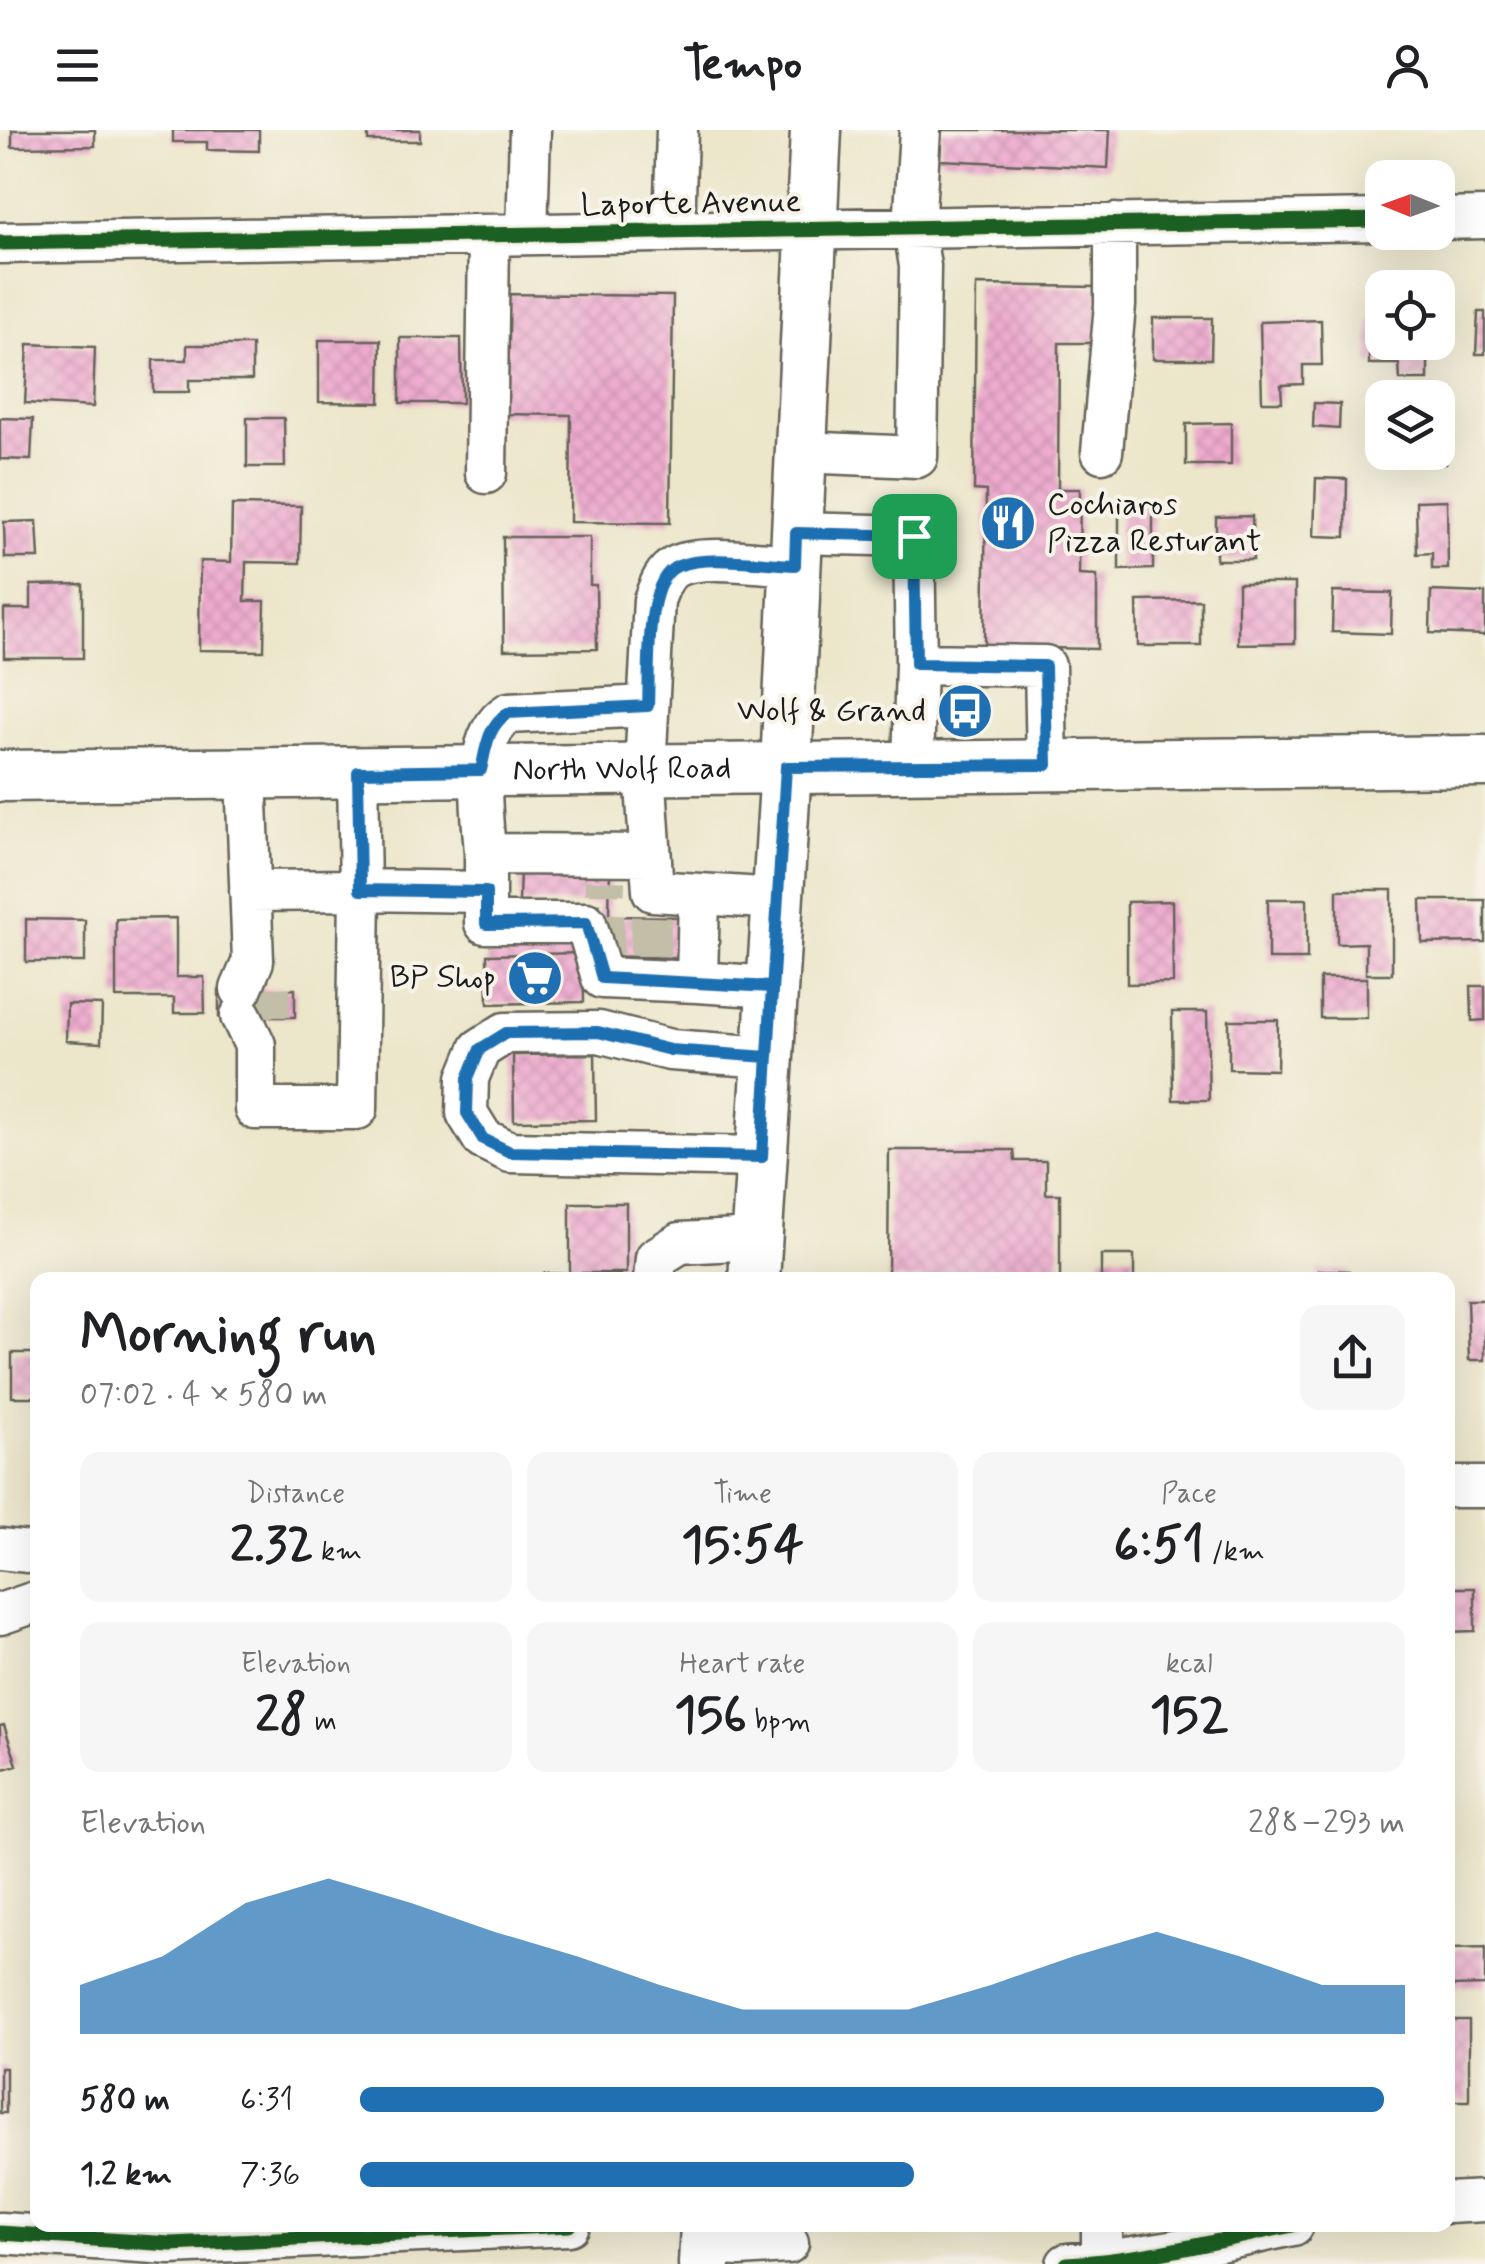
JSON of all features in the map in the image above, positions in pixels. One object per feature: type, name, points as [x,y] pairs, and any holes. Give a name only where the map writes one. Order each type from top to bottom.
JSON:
[{"type":"main road","points":[[756,1260],[786,767],[816,130]]},
{"type":"main road","name":"North Wolf Road","points":[[0,776],[1485,761]]},
{"type":"street","points":[[486,473],[508,235],[530,130]]},
{"type":"street","points":[[674,232],[677,130]]},
{"type":"street","points":[[800,452],[917,457],[920,301],[914,228],[920,130]]},
{"type":"street","points":[[1455,218],[1485,218]]},
{"type":"street","name":"Laporte Avenue","points":[[0,243],[1365,220]]},
{"type":"street","points":[[1102,452],[1115,306],[1115,224]]},
{"type":"street","points":[[651,888],[645,768],[654,600],[662,580],[674,567],[914,536],[913,766]]},
{"type":"street","points":[[916,664],[1045,666],[1047,765]]},
{"type":"street","points":[[648,706],[508,713],[497,720],[481,770],[486,924],[586,923],[602,966],[650,968],[697,982],[772,987]]},
{"type":"street","points":[[246,774],[255,1108],[357,1109],[358,772]]},
{"type":"street","points":[[250,891],[360,890],[485,873],[605,868],[651,888],[778,900]]},
{"type":"street","points":[[697,982],[699,894]]},
{"type":"street","points":[[762,1157],[510,1152],[483,1139],[467,1113],[468,1078],[480,1049],[506,1033],[598,1032],[670,1050],[768,1057]]},
{"type":"street","points":[[655,1272],[656,1258],[680,1243],[756,1260]]},
{"type":"street","points":[[1455,1487],[1485,1487]]},
{"type":"street","points":[[0,1549],[30,1552]]},
{"type":"street","points":[[0,1614],[30,1604]]},
{"type":"street","points":[[1455,2202],[1485,2200]]},
{"type":"street","points":[[0,2232],[171,2244],[422,2232]]},
{"type":"street","points":[[1091,2250],[1184,2251],[1264,2232]]},
{"type":"street","points":[[705,2244],[788,2244]]},
{"type":"building","points":[[12,130],[95,130],[95,146],[12,147]]},
{"type":"building","points":[[173,130],[259,130],[259,151],[207,150],[207,142],[173,142]]},
{"type":"building","points":[[368,130],[420,130],[420,141],[368,141]]},
{"type":"building","points":[[942,130],[1110,130],[1108,168],[940,160]]},
{"type":"building","points":[[976,285],[1098,287],[1097,343],[1059,343],[1058,489],[1080,489],[1079,575],[1097,576],[1097,649],[984,647],[986,491],[974,490]]},
{"type":"building","points":[[498,294],[673,296],[670,523],[570,522],[571,415],[496,414]]},
{"type":"building","points":[[1478,312],[1485,312],[1485,354],[1476,354]]},
{"type":"building","points":[[1153,318],[1212,318],[1211,359],[1153,359]]},
{"type":"building","points":[[1321,320],[1322,365],[1303,365],[1303,384],[1281,385],[1282,402],[1262,402],[1260,322]]},
{"type":"building","points":[[400,338],[461,338],[462,403],[400,403]]},
{"type":"building","points":[[319,340],[381,340],[380,403],[319,402]]},
{"type":"building","points":[[28,344],[95,347],[93,407],[25,403]]},
{"type":"building","points":[[187,345],[252,345],[252,380],[189,380],[189,392],[153,392],[153,360],[187,360]]},
{"type":"building","points":[[1369,360],[1428,360],[1428,380],[1400,380],[1399,364],[1369,364]]},
{"type":"building","points":[[1314,403],[1340,404],[1339,429],[1313,427]]},
{"type":"building","points":[[0,418],[33,419],[31,460],[0,459]]},
{"type":"building","points":[[247,418],[284,418],[285,467],[247,467]]},
{"type":"building","points":[[1231,423],[1231,465],[1186,465],[1186,424]]},
{"type":"building","points":[[1316,478],[1347,479],[1346,537],[1314,536]]},
{"type":"building","points":[[1447,500],[1448,569],[1432,569],[1432,553],[1417,554],[1416,501]]},
{"type":"building","points":[[232,505],[301,506],[300,563],[246,562],[245,601],[265,601],[264,651],[199,650],[200,561],[231,562]]},
{"type":"building","points":[[1119,508],[1153,508],[1153,569],[1119,570]]},
{"type":"building","points":[[1252,516],[1253,560],[1216,560],[1216,517]]},
{"type":"building","points":[[37,521],[39,558],[5,558],[4,522]]},
{"type":"building","points":[[503,537],[590,537],[597,649],[504,650]]},
{"type":"building","points":[[1238,583],[1295,583],[1295,643],[1238,644]]},
{"type":"building","points":[[83,584],[83,658],[4,658],[4,609],[31,609],[31,585]]},
{"type":"building","points":[[1431,591],[1485,593],[1485,635],[1430,633]]},
{"type":"building","points":[[1333,592],[1392,593],[1391,634],[1332,632]]},
{"type":"building","points":[[1201,600],[1201,646],[1138,646],[1137,601]]},
{"type":"building","points":[[520,866],[610,867],[609,916],[687,917],[686,958],[599,956],[599,904],[519,903]]},
{"type":"building","points":[[1337,890],[1392,890],[1392,974],[1366,974],[1366,943],[1337,944]]},
{"type":"building","points":[[1268,899],[1307,899],[1307,959],[1268,959]]},
{"type":"building","points":[[1421,900],[1485,900],[1485,942],[1422,943]]},
{"type":"building","points":[[1172,901],[1173,983],[1127,984],[1127,902]]},
{"type":"building","points":[[176,918],[176,977],[204,977],[205,1013],[174,1013],[174,998],[116,998],[116,919]]},
{"type":"building","points":[[26,919],[85,920],[85,962],[26,962]]},
{"type":"building","name":"BP Shop","points":[[583,953],[584,1002],[488,1004],[487,955]]},
{"type":"building","points":[[1320,978],[1367,978],[1367,1018],[1320,1018]]},
{"type":"building","points":[[1471,986],[1485,986],[1485,1020],[1472,1021]]},
{"type":"building","points":[[295,989],[295,1017],[219,1017],[219,990]]},
{"type":"building","points":[[67,1004],[102,1005],[101,1043],[66,1041]]},
{"type":"building","points":[[1172,1012],[1207,1012],[1209,1100],[1173,1100]]},
{"type":"building","points":[[1229,1020],[1278,1020],[1277,1070],[1229,1069]]},
{"type":"building","points":[[595,1054],[596,1120],[514,1121],[513,1055]]},
{"type":"building","points":[[889,1150],[1014,1150],[1015,1161],[1046,1161],[1046,1194],[1060,1194],[1060,1272],[888,1272]]},
{"type":"building","points":[[570,1203],[626,1203],[626,1272],[570,1272]]},
{"type":"building","points":[[1101,1255],[1134,1255],[1134,1272],[1101,1272]]},
{"type":"building","points":[[1467,1300],[1485,1300],[1485,1360],[1469,1360]]},
{"type":"building","points":[[12,1353],[30,1353],[30,1397],[12,1397]]},
{"type":"building","points":[[1455,1588],[1475,1588],[1475,1631],[1455,1632]]},
{"type":"building","points":[[4,1725],[17,1765],[0,1770],[0,1726]]},
{"type":"building","points":[[1485,1948],[1485,1985],[1455,1986],[1455,1949]]},
{"type":"building","points":[[1455,2020],[1469,2020],[1469,2101],[1455,2101]]},
{"type":"building","points":[[0,2068],[6,2068],[6,2113],[0,2113]]},
{"type":"tunnel","points":[[603,954],[605,881]]},
{"type":"tunnel","points":[[650,956],[651,917]]},
{"type":"tunnel","points":[[270,988],[270,1017]]},
{"type":"cycle path","points":[[0,243],[1365,220]]},
{"type":"cycle path","points":[[0,2233],[171,2244],[422,2232]]},
{"type":"cycle path","points":[[1067,2264],[1153,2254],[1260,2232]]},
{"type":"place","name":"Cochiaros Pizza Resturant","points":[[1008,523]]},
{"type":"place","name":"Wolf & Grand","points":[[965,711]]},
{"type":"place","name":"BP Shop","points":[[535,978]]},
{"type":"route","points":[[914,536],[796,533],[795,565],[698,561],[674,567],[662,580],[654,600],[648,706],[508,713],[497,720],[481,770],[358,772],[360,890],[486,892],[486,924],[586,923],[602,978],[772,987],[762,1157],[510,1152],[483,1139],[467,1113],[468,1078],[480,1049],[506,1033],[598,1032],[670,1050],[768,1057],[786,767],[1047,765],[1045,666],[916,664],[914,536]]}]
